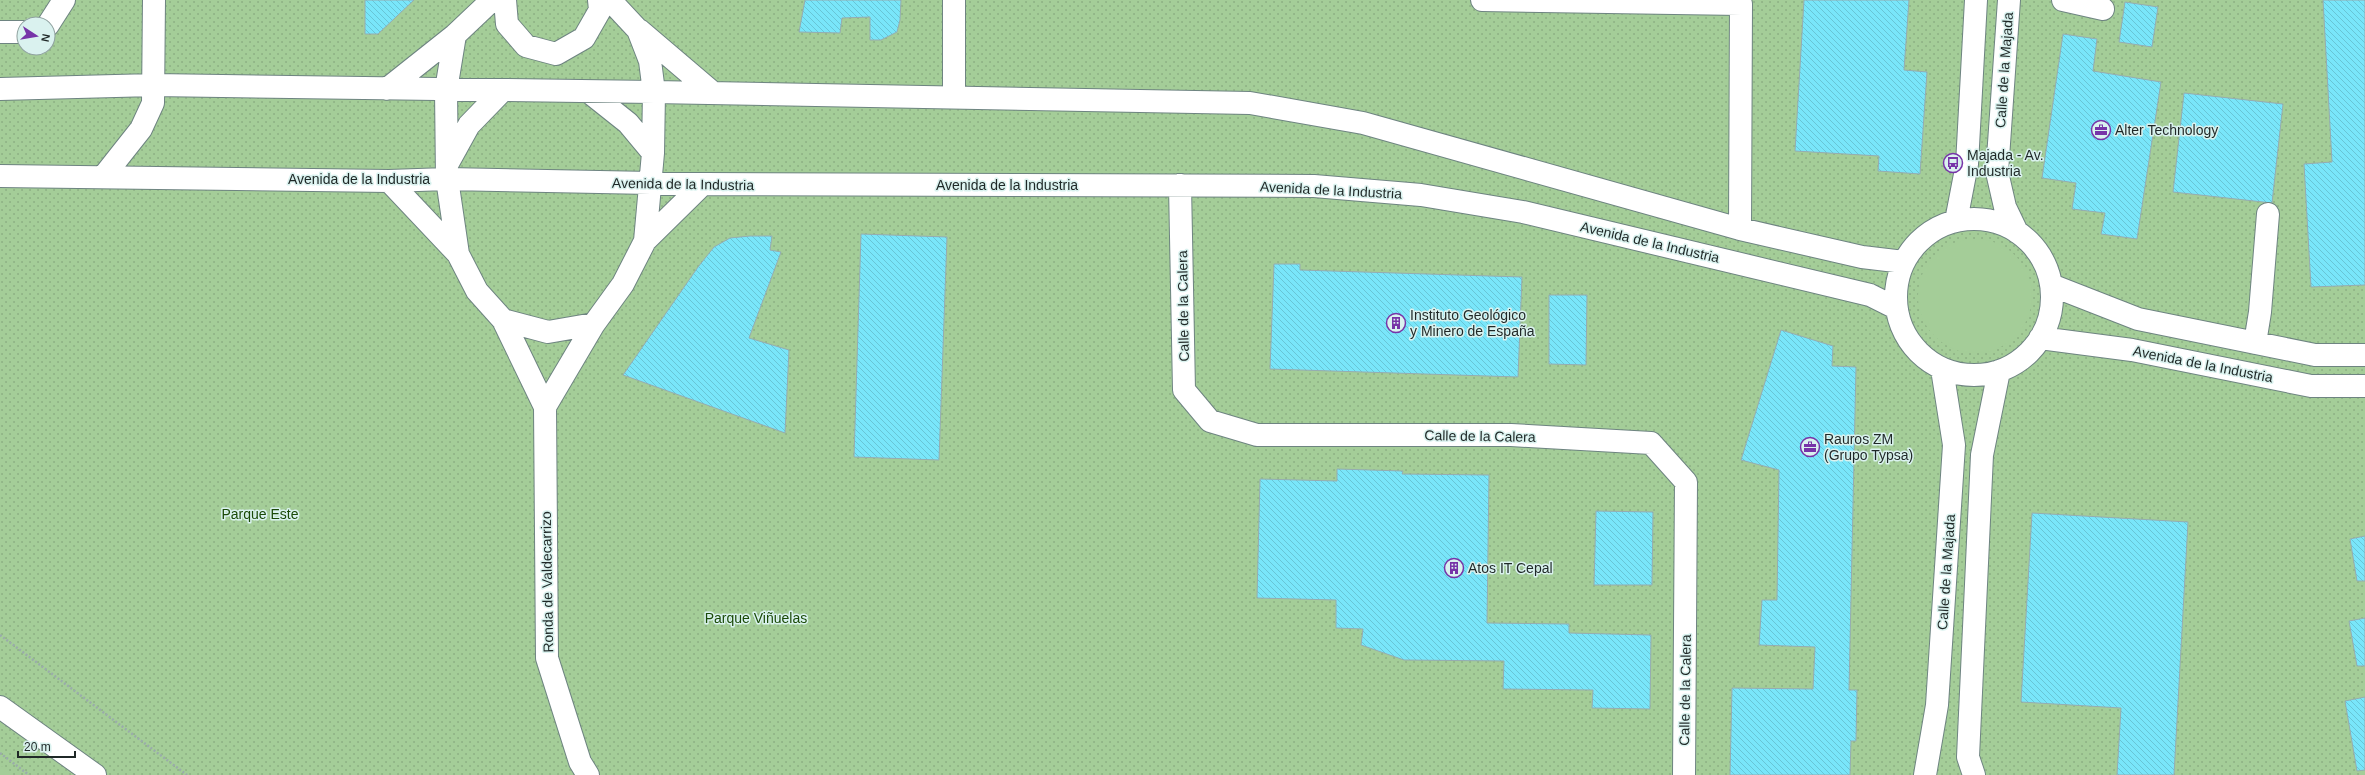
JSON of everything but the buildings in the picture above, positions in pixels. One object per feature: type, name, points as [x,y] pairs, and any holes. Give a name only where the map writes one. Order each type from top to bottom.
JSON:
[{"type":"street","points":[[54,16],[64,0]]},
{"type":"street","points":[[103,177],[142,129],[153,103],[154,0]]},
{"type":"street","points":[[387,89],[455,35],[492,0]]},
{"type":"street","points":[[505,0],[507,24],[526,46],[556,54],[584,38],[600,10],[599,0]]},
{"type":"street","points":[[610,0],[638,30],[713,93]]},
{"type":"street","points":[[954,0],[954,97]]},
{"type":"street","points":[[1482,0],[1741,2],[1740,229]]},
{"type":"street","points":[[1956,221],[1967,164],[1976,0]]},
{"type":"street","name":"Calle de la Majada","points":[[2009,0],[1997,172],[2005,207],[2018,232]]},
{"type":"street","points":[[2063,0],[2103,9]]},
{"type":"street","points":[[638,30],[650,61],[654,92],[653,154],[649,184],[645,240]]},
{"type":"street","points":[[0,32],[16,32]]},
{"type":"street","points":[[455,35],[446,90],[448,171],[458,254]]},
{"type":"street","points":[[0,89],[154,86],[654,92],[1250,103],[1363,123],[1740,229],[1862,257],[1904,262]]},
{"type":"street","points":[[448,171],[469,125],[502,91]]},
{"type":"street","points":[[590,92],[628,123],[653,154]]},
{"type":"street","name":"Avenida de la Industria","points":[[0,176],[390,181],[448,171],[649,184],[1314,186],[1421,195],[1523,212],[1870,295],[1896,308]]},
{"type":"street","points":[[390,181],[458,254],[477,292],[503,320],[545,407]]},
{"type":"street","points":[[545,407],[594,324],[623,284],[645,240],[703,184]]},
{"type":"street","name":"Calle de la Calera","points":[[1180,185],[1184,390],[1210,421],[1257,436],[1511,435],[1651,443],[1686,482],[1684,775]]},
{"type":"street","points":[[2255,343],[2260,312],[2268,214]]},
{"type":"street","points":[[1977,219],[1998,223],[2018,232],[2037,252],[2045,265],[2051,285],[2052,303],[2048,321],[2040,338],[2022,358],[1998,371],[1980,375],[1960,374],[1942,369],[1920,354],[1904,334],[1896,308],[1896,284],[1904,262],[1917,243],[1935,229],[1956,221],[1977,219]]},
{"type":"street","points":[[2051,285],[2138,319],[2315,355],[2365,355]]},
{"type":"street","points":[[503,320],[548,332],[594,324]]},
{"type":"street","name":"Avenida de la Industria","points":[[2040,338],[2132,350],[2311,386],[2365,386]]},
{"type":"street","name":"Calle de la Majada","points":[[1925,775],[1937,705],[1954,446],[1942,369]]},
{"type":"street","name":"Calle de la Majada","points":[[1974,775],[1968,757],[1982,455],[1998,371]]},
{"type":"street","name":"Ronda de Valdecarrizo","points":[[545,407],[547,658],[580,762],[588,775]]},
{"type":"street","points":[[0,708],[95,775]]},
{"type":"path","points":[[0,635],[187,775]]},
{"type":"path","points":[[0,753],[29,775]]},
{"type":"green space","points":[[0,0],[2365,0],[2365,775],[0,775]]},
{"type":"green space","points":[[1975,239],[1997,243],[2016,255],[2028,274],[2032,296],[2028,318],[2016,337],[1997,349],[1975,353],[1953,349],[1934,337],[1922,318],[1918,296],[1922,274],[1934,255],[1953,243]]},
{"type":"green space","points":[[0,765],[13,775],[0,775]]},
{"type":"place","name":"Alter Technology","points":[[2101,130]]},
{"type":"place","name":"Majada - Av. Industria","points":[[1953,163]]},
{"type":"place","name":"Instituto Geológico y Minero de España","points":[[1396,323]]},
{"type":"place","name":"Rauros ZM (Grupo Typsa)","points":[[1810,447]]},
{"type":"place","name":"Atos IT Cepal","points":[[1454,568]]},
{"type":"park label","name":"Parque Este","points":[[260,514]]},
{"type":"park label","name":"Parque Viñuelas","points":[[756,618]]}]
